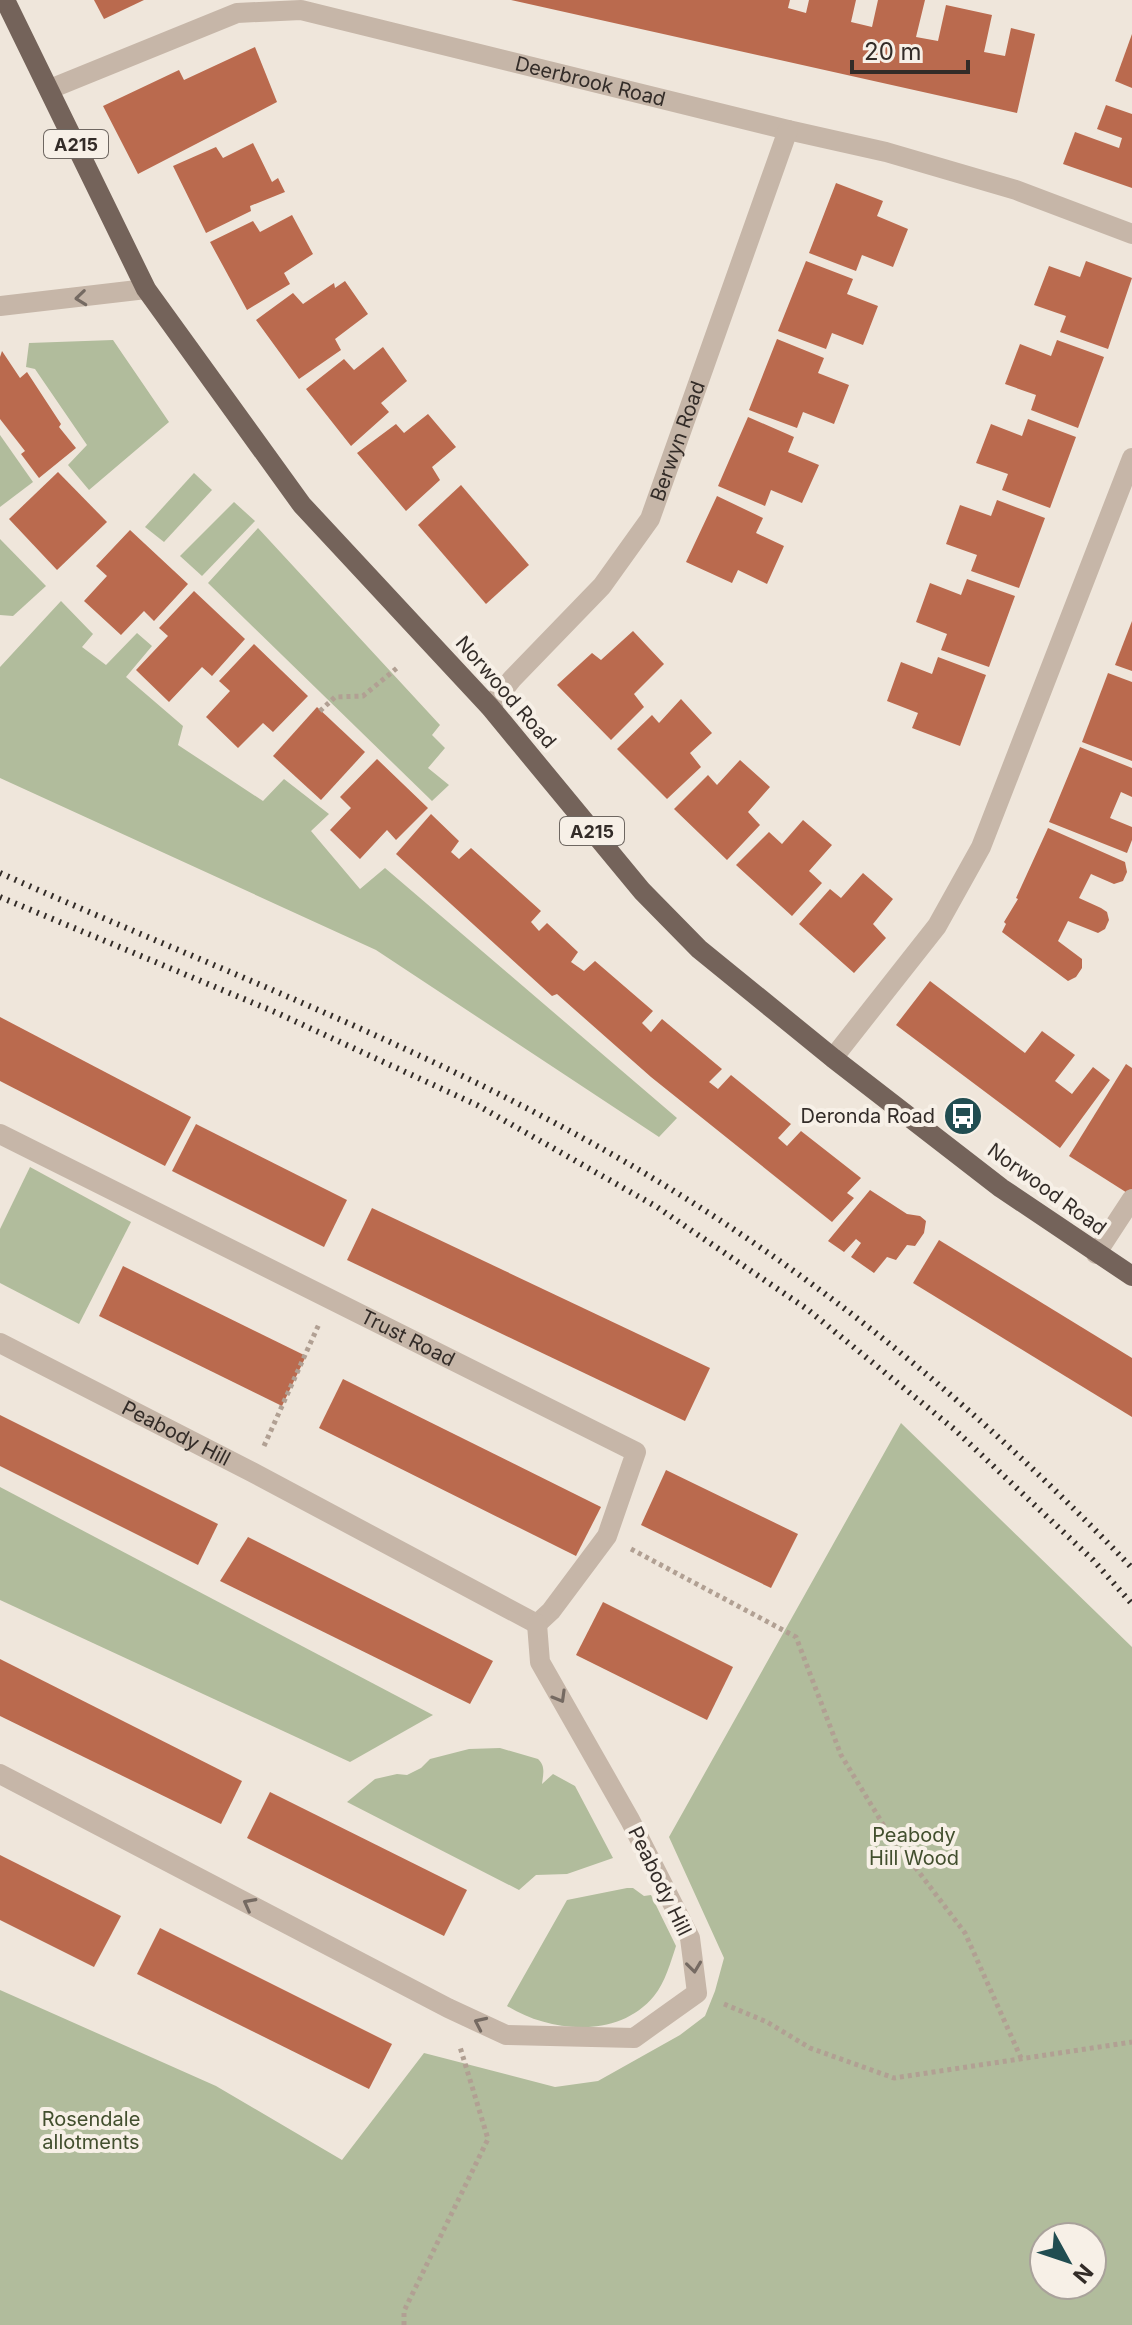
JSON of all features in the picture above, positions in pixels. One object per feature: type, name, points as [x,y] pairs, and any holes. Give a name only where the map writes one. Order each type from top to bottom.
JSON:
[{"type":"main road","name":"Norwood Road","points":[[5,0],[146,289],[302,505],[490,707],[642,891],[699,949],[833,1058],[1001,1188],[1132,1276]]},
{"type":"street","name":"Deerbrook Road","points":[[50,89],[237,13],[301,10],[886,152],[1016,190],[1132,234]]},
{"type":"street","name":"Berwyn Road","points":[[490,707],[512,679],[602,586],[650,519],[788,130]]},
{"type":"street","points":[[0,306],[146,289]]},
{"type":"street","points":[[833,1058],[937,926],[981,847],[1132,458]]},
{"type":"street","name":"Trust Road","points":[[0,1134],[636,1452],[607,1536],[551,1611],[537,1624]]},
{"type":"street","points":[[1096,1254],[1132,1199]]},
{"type":"street","name":"Peabody Hill","points":[[0,1343],[252,1472],[537,1624],[540,1662],[630,1820],[690,1938],[697,1993]]},
{"type":"street","points":[[0,1774],[448,2008],[506,2035],[634,2038],[697,1993]]},
{"type":"path","points":[[320,711],[335,697],[363,696],[397,668]]},
{"type":"path","points":[[252,1472],[306,1356],[329,1297]]},
{"type":"path","points":[[607,1536],[796,1637],[841,1755],[884,1826],[965,1933],[1021,2058]]},
{"type":"path","points":[[697,1993],[767,2022],[810,2048],[894,2078],[1132,2042]]},
{"type":"path","points":[[404,2325],[404,2311],[488,2139],[448,2008]]},
{"type":"green space","points":[[113,340],[169,422],[89,490],[68,465],[87,445],[35,369],[26,367],[29,343]]},
{"type":"green space","points":[[0,435],[33,482],[0,507]]},
{"type":"green space","points":[[194,473],[212,490],[164,542],[145,527]]},
{"type":"green space","points":[[234,502],[255,521],[202,576],[180,556]]},
{"type":"green space","points":[[258,528],[440,725],[432,735],[445,748],[428,768],[449,785],[432,801],[208,583]]},
{"type":"green space","points":[[0,539],[46,586],[13,616],[0,615]]},
{"type":"green space","points":[[61,601],[93,634],[82,647],[106,665],[137,633],[152,646],[126,677],[183,726],[178,745],[263,801],[284,779],[329,814],[311,831],[360,889],[385,868],[677,1118],[659,1137],[376,950],[0,778],[0,667]]},
{"type":"green space","points":[[30,1167],[131,1222],[79,1324],[0,1283],[0,1229]]},
{"type":"green space","name":"Peabody Hill Wood","points":[[901,1423],[1132,1647],[1132,2325],[0,2325],[0,1990],[216,2086],[342,2160],[424,2053],[555,2087],[598,2081],[680,2035],[705,2016],[724,1958],[669,1837]]},
{"type":"green space","points":[[0,1487],[433,1715],[350,1762],[0,1600]]},
{"type":"green space","points":[[500,1748],[538,1759],[543,1768],[542,1784],[553,1774],[575,1786],[613,1858],[567,1874],[536,1875],[519,1890],[347,1802],[375,1779],[407,1775],[430,1759],[469,1749]]},
{"type":"green space","points":[[633,1888],[644,1896],[651,1895],[676,1946],[654,1996],[622,2020],[584,2027],[543,2022],[507,2006],[567,1900]]},
{"type":"building","points":[[94,0],[144,0],[104,19]]},
{"type":"building","points":[[511,0],[790,0],[788,8],[806,13],[809,0],[856,0],[851,22],[872,27],[878,0],[925,0],[916,37],[938,41],[946,5],[992,15],[984,52],[1005,56],[1011,28],[1035,34],[1017,113]]},
{"type":"building","points":[[1132,34],[1132,88],[1115,81]]},
{"type":"building","points":[[255,47],[277,102],[138,174],[103,106],[179,70],[184,80]]},
{"type":"building","points":[[1106,105],[1132,114],[1132,188],[1063,164],[1075,132],[1119,148],[1122,138],[1097,129]]},
{"type":"building","points":[[253,143],[272,182],[278,178],[285,192],[250,206],[251,211],[206,233],[173,166],[216,147],[223,158]]},
{"type":"building","points":[[836,183],[883,201],[877,216],[908,229],[893,267],[862,255],[856,271],[809,253]]},
{"type":"building","points":[[292,215],[313,254],[284,273],[290,284],[247,310],[210,242],[253,221],[260,232]]},
{"type":"building","points":[[806,261],[853,279],[847,294],[878,306],[863,345],[832,333],[826,349],[778,331]]},
{"type":"building","points":[[1086,261],[1132,278],[1108,349],[1060,332],[1066,316],[1034,305],[1049,266],[1080,277]]},
{"type":"building","points":[[345,281],[368,314],[335,339],[341,350],[299,379],[256,320],[293,293],[303,304],[334,283],[335,288]]},
{"type":"building","points":[[777,339],[824,358],[818,373],[849,385],[834,424],[803,412],[797,428],[749,410]]},
{"type":"building","points":[[1057,340],[1104,357],[1078,428],[1031,410],[1036,395],[1005,384],[1020,344],[1051,356]]},
{"type":"building","points":[[383,347],[407,381],[381,403],[389,412],[351,446],[306,389],[344,359],[354,370]]},
{"type":"building","points":[[2,351],[20,378],[27,372],[61,424],[59,427],[76,448],[39,478],[21,454],[25,451],[0,419]]},
{"type":"building","points":[[428,414],[456,447],[432,467],[440,480],[406,511],[357,453],[396,424],[404,433]]},
{"type":"building","points":[[748,417],[794,437],[788,452],[819,465],[802,503],[771,490],[765,506],[718,486]]},
{"type":"building","points":[[1028,419],[1076,437],[1050,508],[1002,490],[1008,474],[976,463],[991,424],[1022,436]]},
{"type":"building","points":[[58,472],[107,522],[57,570],[9,519]]},
{"type":"building","points":[[461,485],[529,565],[486,604],[418,525]]},
{"type":"building","points":[[717,496],[763,518],[756,533],[784,546],[767,584],[738,570],[732,583],[686,562]]},
{"type":"building","points":[[997,500],[1045,518],[1019,588],[971,571],[977,555],[946,544],[960,505],[991,516]]},
{"type":"building","points":[[130,530],[188,584],[154,621],[144,611],[121,635],[84,601],[107,576],[96,566]]},
{"type":"building","points":[[967,579],[1015,596],[989,667],[941,650],[947,634],[916,622],[930,583],[961,595]]},
{"type":"building","points":[[194,591],[245,639],[212,676],[202,667],[169,702],[136,670],[168,636],[159,628]]},
{"type":"building","points":[[1132,621],[1132,671],[1115,665]]},
{"type":"building","points":[[633,631],[664,664],[634,694],[644,707],[611,740],[557,685],[592,653],[601,660]]},
{"type":"building","points":[[254,644],[308,696],[273,732],[263,723],[238,748],[206,717],[230,691],[219,681]]},
{"type":"building","points":[[938,657],[986,675],[960,746],[912,728],[918,713],[887,701],[901,662],[932,674]]},
{"type":"building","points":[[1108,673],[1132,682],[1132,761],[1082,742]]},
{"type":"building","points":[[681,699],[712,733],[690,753],[701,767],[667,799],[617,749],[652,715],[659,723]]},
{"type":"building","points":[[317,707],[365,752],[321,800],[273,756]]},
{"type":"building","points":[[1080,747],[1132,768],[1132,797],[1121,792],[1110,818],[1132,827],[1132,840],[1127,853],[1049,822]]},
{"type":"building","points":[[377,759],[428,808],[396,840],[387,830],[360,859],[330,830],[351,808],[340,797]]},
{"type":"building","points":[[740,760],[770,787],[748,812],[760,825],[727,860],[674,809],[708,775],[717,785]]},
{"type":"building","points":[[431,814],[459,841],[451,852],[459,859],[471,848],[541,911],[531,922],[539,931],[547,923],[578,952],[571,962],[584,971],[595,961],[653,1011],[642,1023],[651,1032],[662,1019],[722,1069],[709,1082],[718,1089],[731,1075],[791,1124],[778,1138],[787,1146],[801,1131],[861,1178],[847,1193],[854,1198],[832,1222],[651,1077],[557,994],[552,996],[396,854]]},
{"type":"building","points":[[803,820],[832,845],[809,871],[822,883],[792,916],[736,865],[769,832],[782,844]]},
{"type":"building","points":[[1048,828],[1125,862],[1127,872],[1123,881],[1114,884],[1091,874],[1079,898],[1107,912],[1109,920],[1105,929],[1098,933],[1068,921],[1058,941],[1082,959],[1082,968],[1076,977],[1068,981],[1002,932]]},
{"type":"building","points":[[863,873],[893,899],[873,924],[886,938],[854,973],[799,924],[830,889],[841,898]]},
{"type":"building","points":[[930,981],[1025,1053],[1042,1031],[1075,1055],[1055,1081],[1072,1094],[1093,1067],[1110,1080],[1060,1148],[896,1025]]},
{"type":"building","points":[[0,1017],[191,1117],[165,1166],[0,1081]]},
{"type":"building","points":[[1126,1064],[1132,1068],[1132,1196],[1069,1156]]},
{"type":"building","points":[[196,1124],[347,1200],[324,1247],[172,1171]]},
{"type":"building","points":[[870,1190],[907,1214],[920,1216],[926,1221],[924,1233],[915,1246],[907,1245],[896,1260],[887,1257],[874,1273],[851,1257],[861,1243],[856,1239],[844,1252],[828,1241]]},
{"type":"building","points":[[372,1208],[710,1368],[685,1421],[347,1260]]},
{"type":"building","points":[[939,1240],[1132,1358],[1132,1417],[913,1283]]},
{"type":"building","points":[[123,1266],[306,1356],[282,1406],[99,1316]]},
{"type":"building","points":[[343,1379],[601,1507],[576,1556],[319,1428]]},
{"type":"building","points":[[0,1415],[218,1524],[198,1565],[0,1466]]},
{"type":"building","points":[[666,1470],[798,1534],[771,1588],[641,1525]]},
{"type":"building","points":[[248,1537],[493,1661],[470,1704],[220,1581]]},
{"type":"building","points":[[603,1602],[733,1667],[707,1720],[576,1655]]},
{"type":"building","points":[[0,1659],[242,1781],[221,1824],[0,1716]]},
{"type":"building","points":[[270,1792],[467,1890],[444,1936],[247,1838]]},
{"type":"building","points":[[0,1855],[121,1916],[94,1967],[0,1920]]},
{"type":"building","points":[[160,1928],[392,2044],[369,2089],[137,1974]]},
{"type":"railway","points":[[0,873],[444,1067],[517,1103],[663,1184],[807,1281],[944,1389],[1008,1446],[1132,1568]]},
{"type":"railway","points":[[0,897],[275,1012],[477,1105],[657,1207],[807,1309],[954,1429],[1093,1560],[1132,1604]]},
{"type":"place","name":"Deronda Road","points":[[963,1116]]},
{"type":"park label","name":"Rosendale allotments","points":[[91,2130]]}]
